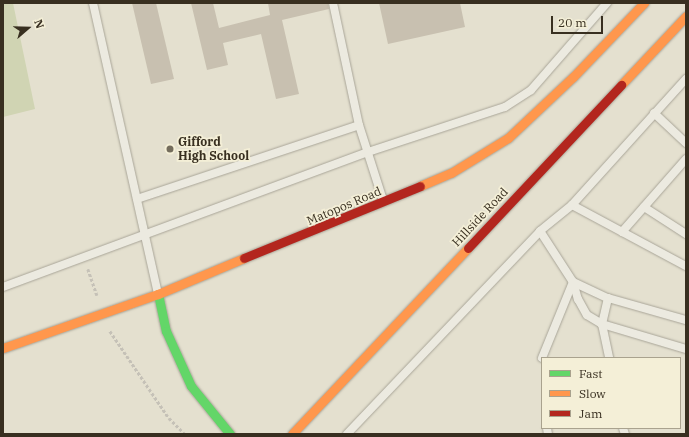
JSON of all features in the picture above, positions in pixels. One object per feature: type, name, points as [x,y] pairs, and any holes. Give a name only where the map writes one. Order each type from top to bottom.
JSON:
[{"type":"main road","name":"Matopos Road","points":[[3,348],[158,294],[384,202],[451,173],[508,138],[573,77],[644,3]]},
{"type":"main road","name":"Hillside Road","points":[[292,434],[686,16]]},
{"type":"main road","points":[[158,294],[166,331],[191,386],[230,434]]},
{"type":"lane","points":[[93,3],[158,294]]},
{"type":"lane","points":[[333,3],[359,125],[384,202]]},
{"type":"lane","points":[[3,287],[145,236],[368,152],[505,106],[531,90],[607,3]]},
{"type":"lane","points":[[347,434],[540,231],[572,205],[686,79]]},
{"type":"lane","points":[[654,113],[686,143]]},
{"type":"lane","points":[[136,199],[359,125]]},
{"type":"lane","points":[[622,232],[686,159]]},
{"type":"lane","points":[[572,205],[686,266]]},
{"type":"lane","points":[[644,207],[686,234]]},
{"type":"lane","points":[[540,231],[573,282],[578,300],[587,315],[602,324],[686,349]]},
{"type":"lane","points":[[573,282],[608,298],[686,320]]},
{"type":"lane","points":[[542,357],[573,282]]},
{"type":"lane","points":[[608,298],[602,324],[609,357]]},
{"type":"path","points":[[84,257],[110,332],[169,418],[185,434]]},
{"type":"green space","points":[[3,3],[13,3],[35,109],[3,117]]},
{"type":"building","points":[[132,3],[156,3],[174,79],[151,84]]},
{"type":"building","points":[[191,3],[213,3],[219,28],[270,15],[268,3],[328,3],[329,9],[282,20],[299,94],[276,99],[261,34],[223,43],[228,65],[207,70]]},
{"type":"building","points":[[379,3],[460,3],[465,27],[388,44]]},
{"type":"traffic: fast","points":[[158,294],[166,331],[191,386],[230,434]]},
{"type":"traffic: slow","points":[[420,186],[451,173],[508,138],[573,77],[644,3]]},
{"type":"traffic: slow","points":[[621,85],[686,16]]},
{"type":"traffic: slow","points":[[292,434],[468,248]]},
{"type":"traffic: slow","points":[[3,348],[158,294],[244,258]]},
{"type":"traffic: jam","points":[[468,248],[621,85]]},
{"type":"traffic: jam","points":[[244,258],[420,186]]},
{"type":"place","name":"Gifford High School","points":[[170,149]]}]
